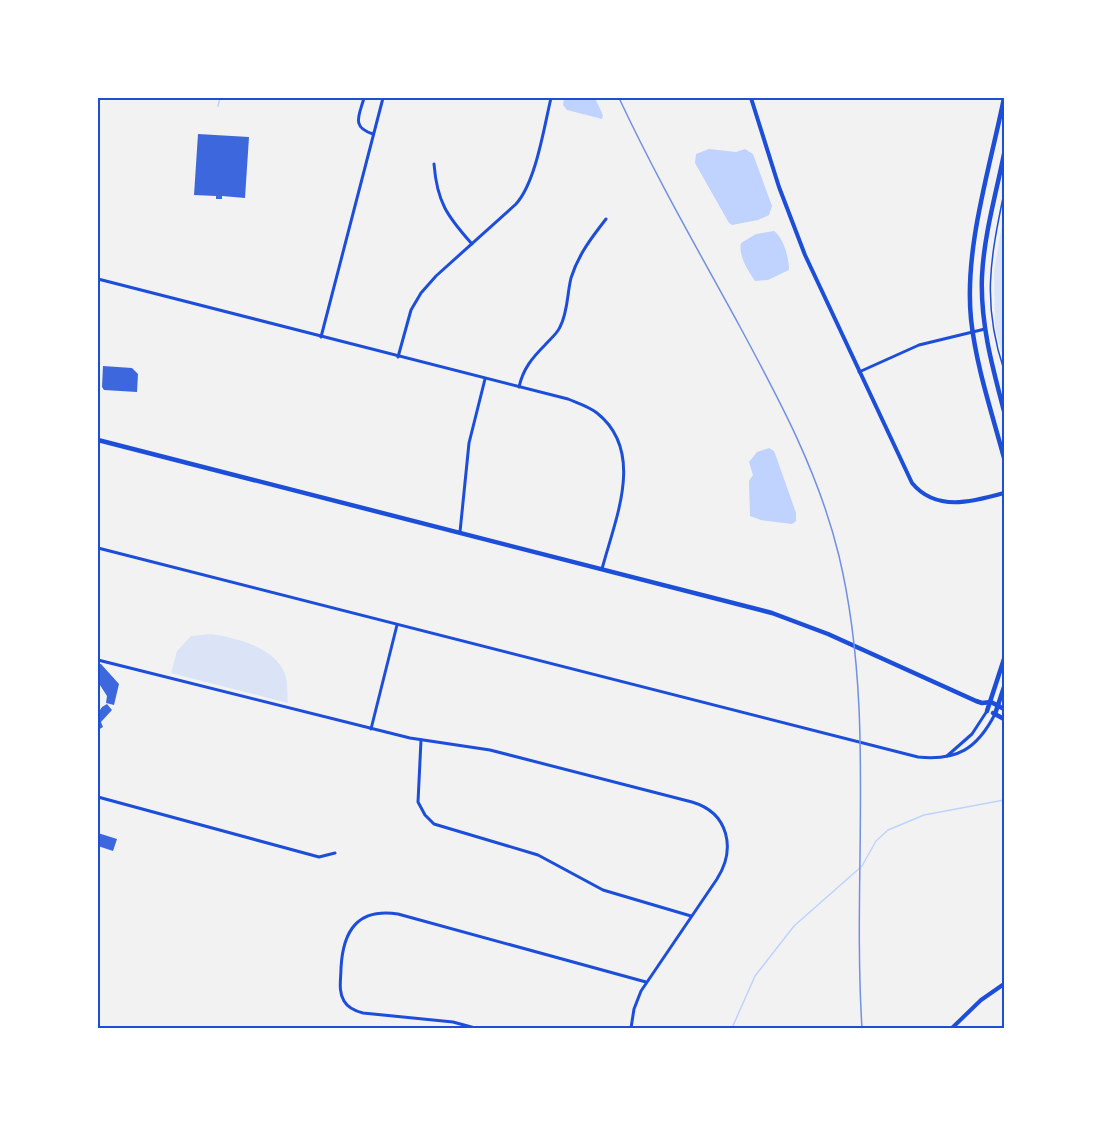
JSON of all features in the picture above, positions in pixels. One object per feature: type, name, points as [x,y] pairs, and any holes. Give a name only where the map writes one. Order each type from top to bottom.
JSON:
[{"type":"main road","points":[[1005,98],[973,250],[970,293],[973,332],[1005,458]]},
{"type":"main road","points":[[1005,154],[983,258],[982,287],[985,329],[1005,411]]},
{"type":"main road","points":[[98,440],[786,618],[828,634],[982,703],[991,702],[1005,709]]},
{"type":"main road","points":[[987,711],[1005,659]]},
{"type":"main road","points":[[995,714],[1005,687]]},
{"type":"main road","points":[[982,703],[987,711],[1005,719]]},
{"type":"street","points":[[364,98],[359,127],[373,134]]},
{"type":"street","points":[[321,337],[383,98]]},
{"type":"street","points":[[398,357],[416,300],[436,276],[516,204],[523,194],[532,172],[551,98]]},
{"type":"street","points":[[751,98],[791,222],[907,476],[921,492],[936,500],[960,503],[1005,493]]},
{"type":"street","points":[[434,164],[437,186],[445,210],[472,244]]},
{"type":"street","points":[[519,387],[522,373],[530,361],[560,329],[570,280],[577,262],[586,245],[606,219]]},
{"type":"street","points":[[98,279],[568,399],[586,406],[598,414],[620,444],[624,458],[624,482],[602,569]]},
{"type":"street","points":[[858,372],[919,345],[985,329]]},
{"type":"street","points":[[460,532],[469,443],[485,379]]},
{"type":"street","points":[[98,548],[918,757],[955,756],[972,745],[995,714]]},
{"type":"street","points":[[371,729],[398,625]]},
{"type":"street","points":[[98,660],[371,729],[421,740],[490,750],[692,802],[707,808],[716,816],[724,830],[728,853],[721,873],[646,982],[636,1004],[631,1029]]},
{"type":"street","points":[[947,756],[972,734],[987,711]]},
{"type":"street","points":[[421,740],[418,802],[424,816],[434,824],[538,855],[603,890],[691,916]]},
{"type":"street","points":[[98,797],[319,857],[335,853]]},
{"type":"street","points":[[475,1029],[453,1023],[353,1010],[344,1002],[340,991],[342,958],[348,934],[363,917],[373,914],[398,914],[646,982]]},
{"type":"street","points":[[952,1029],[981,1000],[1005,984]]},
{"type":"path","points":[[1005,193],[992,252],[989,290],[994,335],[1005,370]]},
{"type":"shaded area","points":[[1004,211],[1004,363],[995,326],[994,272]]},
{"type":"shaded area","points":[[211,634],[254,645],[273,657],[285,674],[288,703],[171,673],[177,651],[191,636]]},
{"type":"water","points":[[564,98],[595,98],[603,115],[602,119],[567,110],[563,105]]},
{"type":"water","points":[[709,149],[736,152],[745,149],[753,154],[772,206],[769,215],[758,220],[732,225],[729,223],[695,163],[696,154]]},
{"type":"water","points":[[774,231],[781,238],[789,270],[768,280],[755,281],[742,258],[741,243],[756,234]]},
{"type":"water","points":[[769,448],[774,451],[796,513],[796,521],[792,524],[761,520],[750,516],[749,481],[753,475],[749,462],[757,452]]},
{"type":"building","points":[[198,134],[249,137],[245,198],[222,196],[222,199],[216,199],[216,196],[194,195]]},
{"type":"building","points":[[103,366],[132,368],[138,374],[137,392],[104,390],[102,387]]},
{"type":"building","points":[[98,664],[101,664],[119,684],[114,705],[106,703],[107,696],[98,682]]},
{"type":"building","points":[[107,704],[112,710],[101,722],[103,727],[98,730],[98,713]]},
{"type":"building","points":[[98,833],[117,839],[113,851],[98,846]]},
{"type":"waterway","points":[[218,106],[220,98]]},
{"type":"waterway","points":[[732,1028],[755,976],[794,926],[862,866],[876,841],[888,830],[924,815],[1004,800]]},
{"type":"railway","points":[[619,98],[662,184],[783,409],[809,466],[831,525],[850,614],[857,673],[861,791],[859,910],[862,1028]]}]
